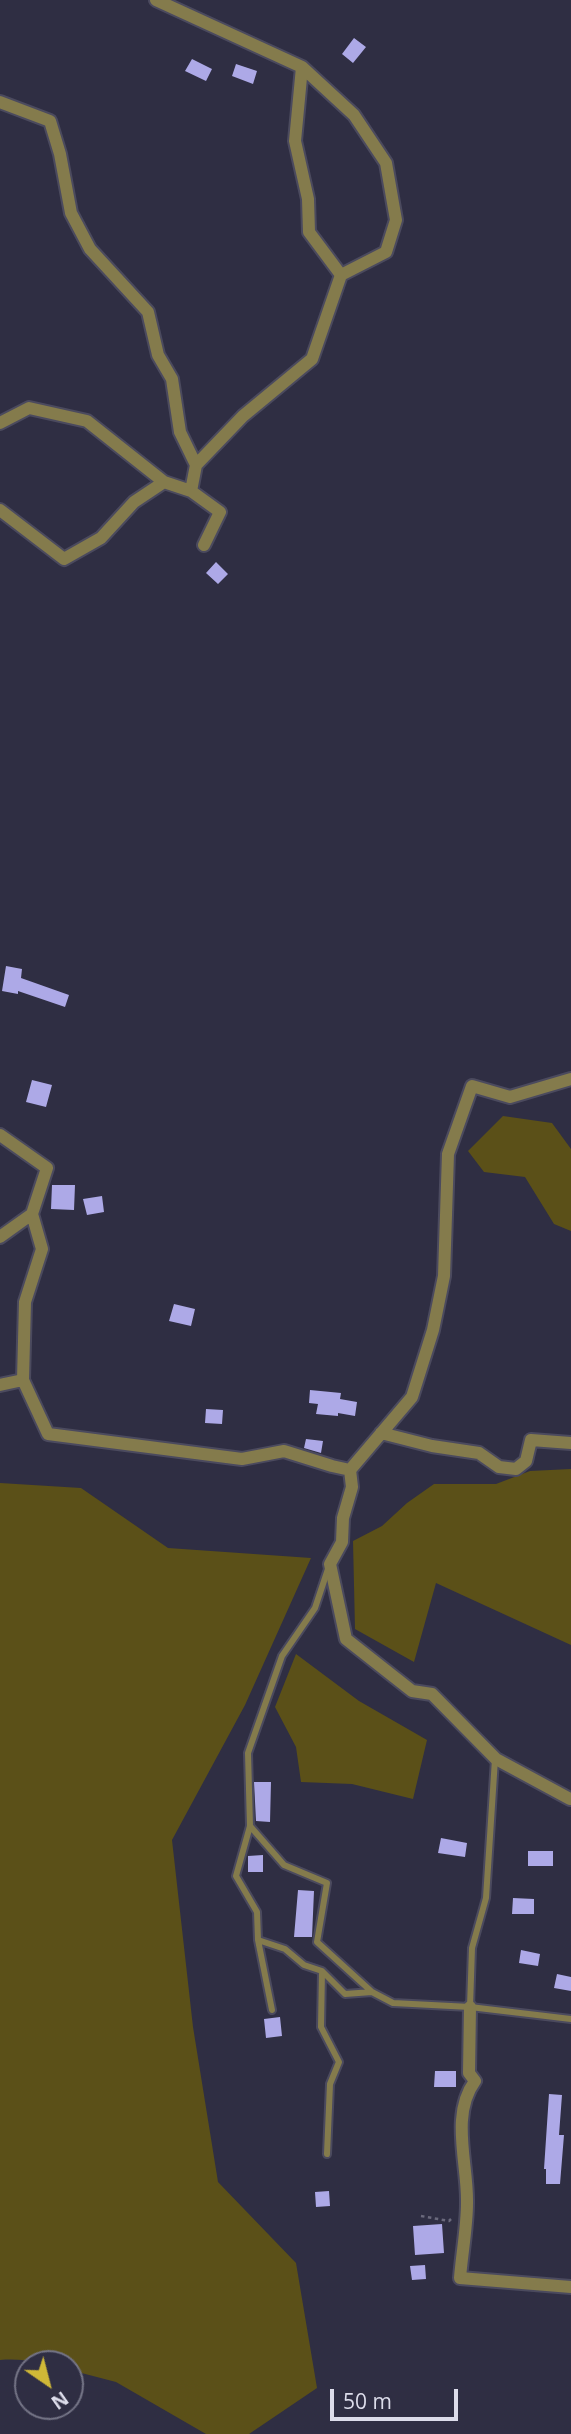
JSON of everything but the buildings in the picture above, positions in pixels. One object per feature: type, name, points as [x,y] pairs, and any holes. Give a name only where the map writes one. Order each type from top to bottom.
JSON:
[{"type":"street","points":[[156,0],[302,67],[354,115],[386,163],[396,220],[386,252],[341,275],[312,359],[243,416],[196,465],[191,491]]},
{"type":"street","points":[[302,67],[295,141],[308,199],[310,232],[341,275]]},
{"type":"street","points":[[0,102],[50,121],[60,154],[71,213],[90,249],[148,312],[158,355],[172,379],[180,432],[196,465]]},
{"type":"street","points":[[0,423],[29,408],[87,421],[164,482],[191,491],[220,512],[204,545]]},
{"type":"street","points":[[0,510],[64,558],[101,538],[134,502],[164,482]]},
{"type":"street","points":[[571,1079],[510,1097],[472,1086],[448,1154],[444,1276],[433,1331],[412,1397],[350,1470],[352,1488],[343,1518],[342,1542],[330,1564],[346,1639],[412,1691],[432,1694],[496,1759],[571,1799]]},
{"type":"street","points":[[0,1135],[47,1168],[32,1214],[42,1249],[26,1302],[23,1380],[48,1434],[242,1459],[284,1451],[350,1470]]},
{"type":"street","points":[[0,1237],[32,1214]]},
{"type":"street","points":[[0,1385],[23,1380]]},
{"type":"street","points":[[382,1433],[432,1446],[479,1453],[499,1467],[516,1469],[526,1461],[531,1440],[571,1443]]},
{"type":"street","points":[[470,2007],[470,2073],[475,2081],[470,2087],[460,2126],[467,2203],[460,2278],[571,2287]]},
{"type":"lane","points":[[272,2010],[258,1940],[257,1912],[236,1875],[250,1826],[248,1753],[282,1656],[315,1608],[330,1564]]},
{"type":"lane","points":[[470,2007],[472,1948],[486,1898],[496,1759]]},
{"type":"lane","points":[[250,1826],[284,1865],[327,1884],[317,1942],[372,1992],[393,2003],[470,2007],[571,2019]]},
{"type":"lane","points":[[258,1940],[285,1949],[304,1965],[322,1971],[345,1994],[372,1992]]},
{"type":"lane","points":[[322,1971],[321,2027],[339,2062],[330,2084],[327,2154]]},
{"type":"path","points":[[421,2216],[449,2221],[467,2203]]},
{"type":"shaded area","points":[[503,1116],[552,1123],[571,1149],[571,1231],[554,1224],[525,1177],[484,1172],[468,1151]]},
{"type":"shaded area","points":[[571,1469],[571,1645],[436,1583],[414,1662],[355,1629],[353,1541],[382,1526],[407,1503],[434,1484],[496,1484],[530,1471]]},
{"type":"shaded area","points":[[0,1483],[81,1488],[168,1548],[311,1558],[245,1705],[172,1840],[193,2027],[218,2182],[296,2263],[317,2388],[249,2434],[206,2434],[116,2382],[84,2374],[84,2350],[14,2350],[14,2360],[0,2360]]},
{"type":"shaded area","points":[[296,1654],[359,1701],[427,1740],[413,1799],[352,1784],[301,1782],[296,1747],[275,1707]]}]
